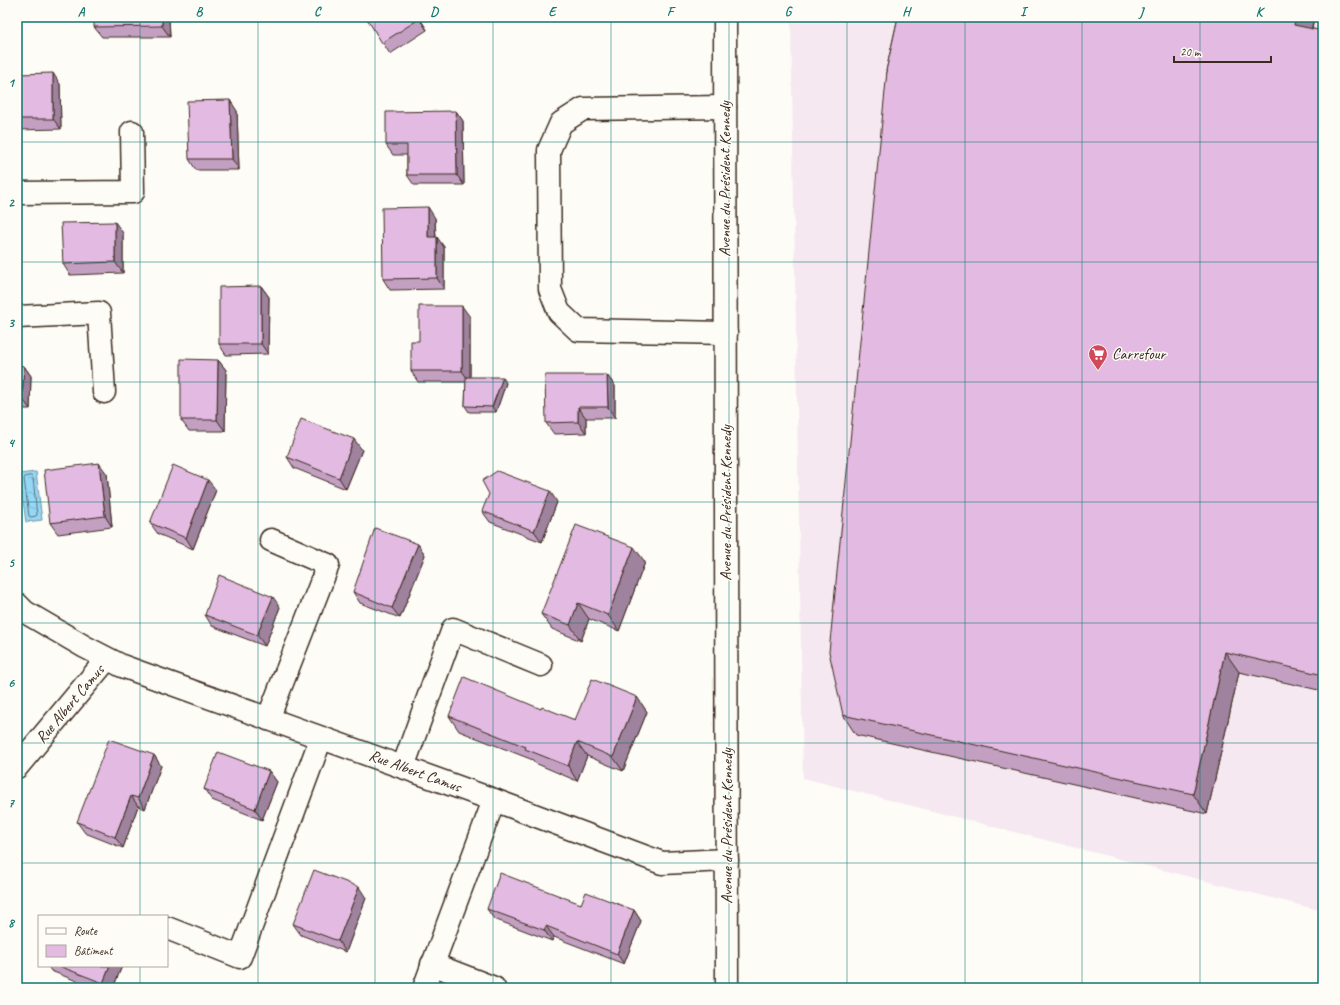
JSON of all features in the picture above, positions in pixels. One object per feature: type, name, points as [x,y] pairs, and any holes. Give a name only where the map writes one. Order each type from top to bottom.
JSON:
[{"type":"street","name":"Avenue du Président Kennedy","points":[[725,17],[727,988]]},
{"type":"street","points":[[725,107],[583,109],[561,123],[549,150],[549,166],[550,289],[559,312],[578,330],[726,333]]},
{"type":"street","points":[[17,193],[133,192],[132,132]]},
{"type":"street","points":[[17,317],[99,313],[104,392]]},
{"type":"street","points":[[268,719],[328,565],[272,540]]},
{"type":"street","name":"Rue Albert Camus","points":[[17,604],[25,612],[85,648],[122,666],[494,800],[662,863],[727,860]]},
{"type":"street","points":[[403,767],[453,630],[541,665]]},
{"type":"street","name":"Rue Albert Camus","points":[[17,767],[107,659]]},
{"type":"street","points":[[168,928],[240,957],[320,738]]},
{"type":"street","points":[[424,988],[494,800]]},
{"type":"street","points":[[432,964],[494,988]]},
{"type":"shaded area","name":"Carrefour","points":[[791,17],[1323,17],[1323,911],[803,778]]},
{"type":"water","points":[[36,472],[42,520],[26,522],[19,474]]},
{"type":"building","points":[[94,17],[162,17],[162,26],[94,27]]},
{"type":"building","points":[[366,17],[418,17],[419,19],[382,43]]},
{"type":"building","name":"Carrefour","points":[[898,17],[1296,17],[1294,25],[1323,31],[1323,675],[1225,652],[1193,794],[843,715],[829,652],[886,71]]},
{"type":"building","points":[[53,73],[53,119],[17,119],[17,74]]},
{"type":"building","points":[[230,100],[232,159],[189,159],[187,101]]},
{"type":"building","points":[[456,111],[457,175],[407,175],[407,145],[386,145],[386,112]]},
{"type":"building","points":[[428,207],[428,237],[437,237],[437,278],[383,279],[382,208]]},
{"type":"building","points":[[115,222],[115,262],[63,264],[61,223]]},
{"type":"building","points":[[261,286],[261,344],[219,344],[219,287]]},
{"type":"building","points":[[419,306],[462,306],[462,371],[411,371],[411,341],[419,341]]},
{"type":"building","points":[[181,359],[218,360],[217,420],[181,420]]},
{"type":"building","points":[[17,365],[24,366],[22,398],[17,398]]},
{"type":"building","points":[[545,375],[607,375],[608,407],[578,407],[578,422],[546,423]]},
{"type":"building","points":[[466,377],[503,377],[492,407],[465,406]]},
{"type":"building","points":[[301,419],[354,439],[339,478],[287,457]]},
{"type":"building","points":[[99,463],[105,516],[50,523],[44,470]]},
{"type":"building","points":[[173,465],[208,480],[186,538],[150,523]]},
{"type":"building","points":[[497,471],[550,491],[534,531],[482,511],[489,494],[482,481]]},
{"type":"building","points":[[576,525],[634,547],[608,615],[578,603],[570,625],[541,614]]},
{"type":"building","points":[[375,528],[418,544],[392,608],[353,592]]},
{"type":"building","points":[[219,575],[273,597],[257,635],[205,615]]},
{"type":"building","points":[[464,677],[541,709],[542,707],[575,720],[592,679],[637,697],[613,757],[577,742],[568,766],[525,749],[526,747],[449,716]]},
{"type":"building","points":[[109,739],[154,755],[138,798],[131,796],[115,837],[77,822]]},
{"type":"building","points":[[218,752],[269,771],[255,809],[204,789]]},
{"type":"building","points":[[314,870],[359,887],[338,941],[293,924]]},
{"type":"building","points":[[500,873],[581,904],[586,892],[634,910],[617,954],[546,926],[544,930],[487,909]]},
{"type":"building","points":[[62,967],[110,967],[103,983]]},
{"type":"place","name":"Carrefour","points":[[1098,371]]}]
